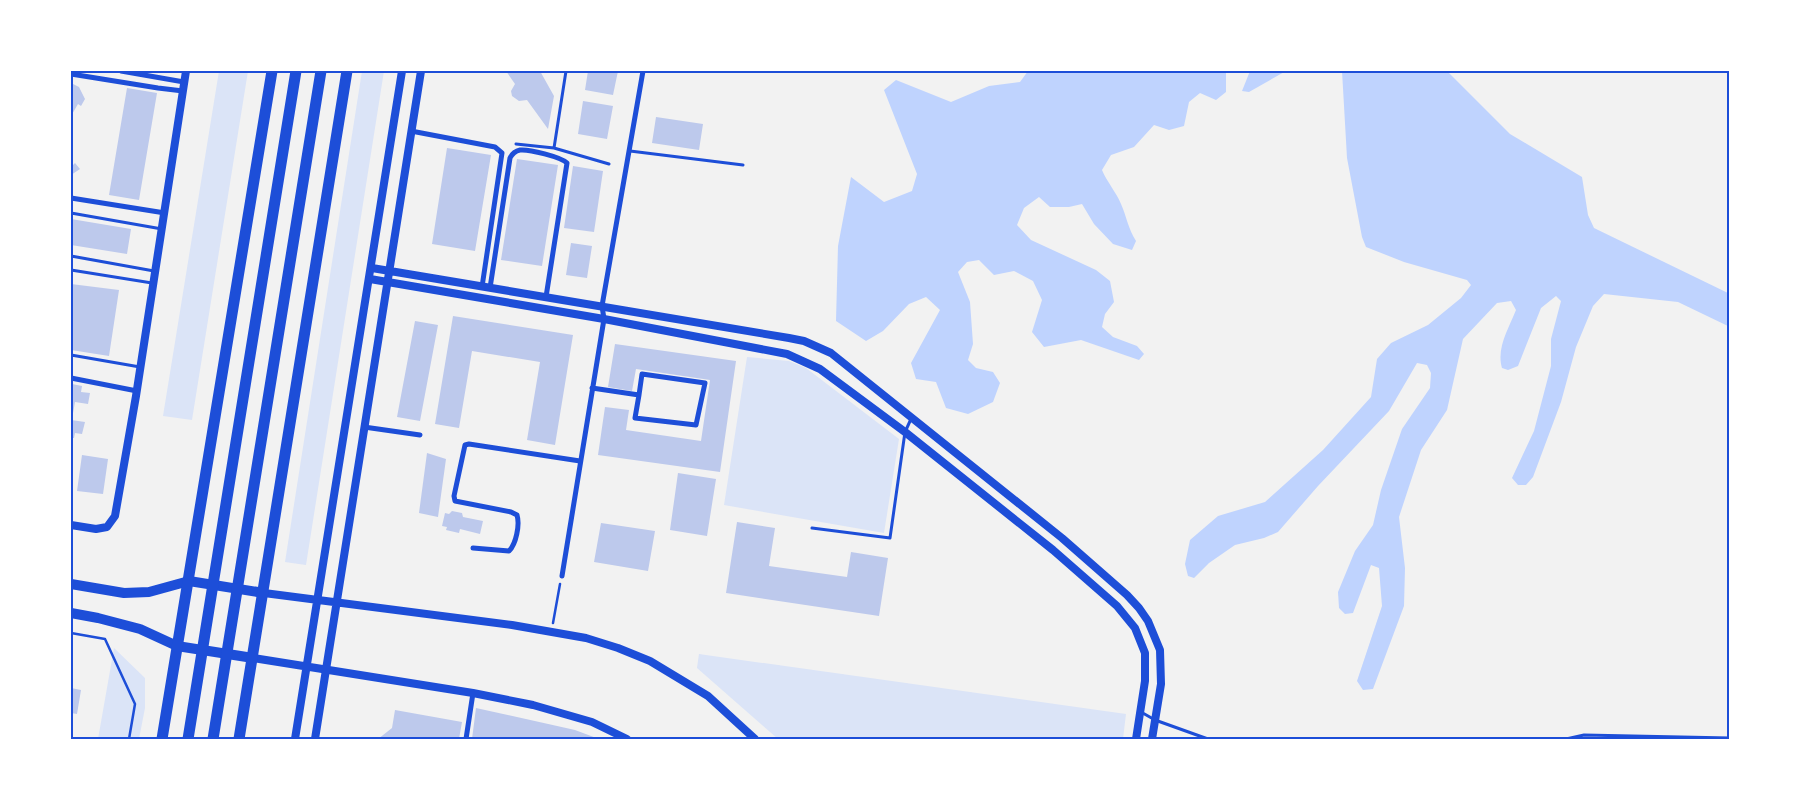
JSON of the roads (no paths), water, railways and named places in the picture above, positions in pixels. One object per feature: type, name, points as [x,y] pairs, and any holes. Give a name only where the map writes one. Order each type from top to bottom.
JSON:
[{"type":"highway","points":[[162,739],[177,646],[190,582],[272,71]]},
{"type":"highway","points":[[188,739],[296,71]]},
{"type":"highway","points":[[213,739],[321,71]]},
{"type":"highway","points":[[240,739],[347,71]]},
{"type":"main road","points":[[71,584],[124,593],[149,592],[190,582],[264,593]]},
{"type":"main road","points":[[71,613],[140,629],[177,646],[253,658]]},
{"type":"street","points":[[121,71],[184,82]]},
{"type":"street","points":[[71,525],[96,529],[107,526],[115,516],[137,391],[186,71]]},
{"type":"street","points":[[295,739],[372,268],[402,71]]},
{"type":"street","points":[[315,739],[421,71]]},
{"type":"street","points":[[562,576],[604,320],[602,306],[643,71]]},
{"type":"street","points":[[71,74],[183,91]]},
{"type":"street","points":[[411,131],[495,147],[502,153],[486,287]]},
{"type":"street","points":[[486,287],[510,158],[520,150],[534,152],[563,159],[567,163],[546,297]]},
{"type":"street","points":[[71,198],[165,213]]},
{"type":"street","points":[[372,268],[804,341],[831,353],[1062,538],[1127,595],[1139,608],[1148,620],[1160,650],[1161,684],[1152,739]]},
{"type":"street","points":[[370,279],[787,354],[800,359],[831,377],[905,432],[1053,550],[1122,612],[1135,628],[1145,653],[1145,681],[1136,739]]},
{"type":"street","points":[[642,374],[705,383],[696,425],[635,418],[639,395],[642,374]]},
{"type":"street","points":[[71,378],[137,391]]},
{"type":"street","points":[[592,388],[639,395]]},
{"type":"street","points":[[364,427],[420,436]]},
{"type":"street","points":[[473,548],[509,551],[513,547],[518,520],[516,515],[511,512],[456,501],[454,496],[465,445],[469,444],[580,461]]},
{"type":"street","points":[[264,593],[512,625],[586,638],[650,661],[708,696],[755,739]]},
{"type":"street","points":[[253,658],[473,693],[533,705],[592,722],[627,739]]},
{"type":"street","points":[[466,739],[473,693]]},
{"type":"lane","points":[[554,148],[566,71]]},
{"type":"lane","points":[[516,144],[554,148],[609,164]]},
{"type":"lane","points":[[629,151],[743,165]]},
{"type":"lane","points":[[71,213],[162,230]]},
{"type":"lane","points":[[71,256],[154,271]]},
{"type":"lane","points":[[71,270],[153,283]]},
{"type":"lane","points":[[71,355],[140,367]]},
{"type":"lane","points":[[812,528],[890,538],[905,432],[912,417]]},
{"type":"lane","points":[[1140,711],[1155,720],[1208,739]]},
{"type":"lane","points":[[1566,739],[1584,735],[1730,738]]},
{"type":"water","points":[[1028,71],[1226,71],[1226,92],[1216,100],[1200,93],[1189,102],[1184,126],[1169,130],[1154,125],[1134,147],[1111,155],[1102,170],[1119,200],[1136,241],[1132,250],[1113,244],[1094,224],[1082,204],[1069,207],[1050,207],[1039,197],[1024,208],[1017,225],[1031,240],[1096,270],[1110,281],[1114,302],[1105,314],[1102,327],[1113,337],[1137,346],[1144,354],[1139,360],[1081,340],[1044,347],[1032,332],[1042,300],[1033,281],[1014,271],[994,275],[979,260],[967,262],[958,272],[970,302],[973,344],[968,360],[976,368],[993,372],[1000,383],[993,402],[968,414],[946,408],[936,382],[916,379],[911,363],[940,310],[926,297],[909,304],[883,331],[866,341],[836,321],[838,246],[851,177],[884,202],[912,191],[917,174],[884,90],[896,80],[951,102],[989,86],[1020,82]]},
{"type":"water","points":[[1250,71],[1286,71],[1249,92],[1242,91]]},
{"type":"water","points":[[1342,71],[1447,71],[1510,134],[1582,177],[1588,215],[1594,228],[1730,294],[1730,327],[1678,302],[1604,294],[1593,306],[1576,347],[1561,402],[1533,477],[1526,485],[1518,485],[1512,478],[1534,431],[1551,366],[1551,339],[1561,301],[1556,296],[1541,308],[1518,366],[1508,370],[1502,368],[1501,353],[1504,338],[1516,310],[1511,301],[1497,303],[1463,339],[1447,410],[1421,450],[1399,517],[1405,568],[1404,606],[1373,689],[1363,690],[1357,681],[1382,606],[1379,568],[1371,565],[1353,613],[1345,614],[1339,608],[1338,592],[1355,551],[1373,525],[1381,490],[1402,429],[1430,388],[1431,373],[1427,365],[1417,363],[1389,411],[1318,486],[1278,532],[1264,538],[1235,545],[1209,563],[1194,578],[1188,576],[1185,564],[1190,540],[1218,516],[1265,502],[1323,450],[1371,397],[1377,359],[1391,343],[1428,325],[1461,298],[1471,285],[1467,280],[1404,262],[1366,247],[1362,237],[1347,158]]}]
